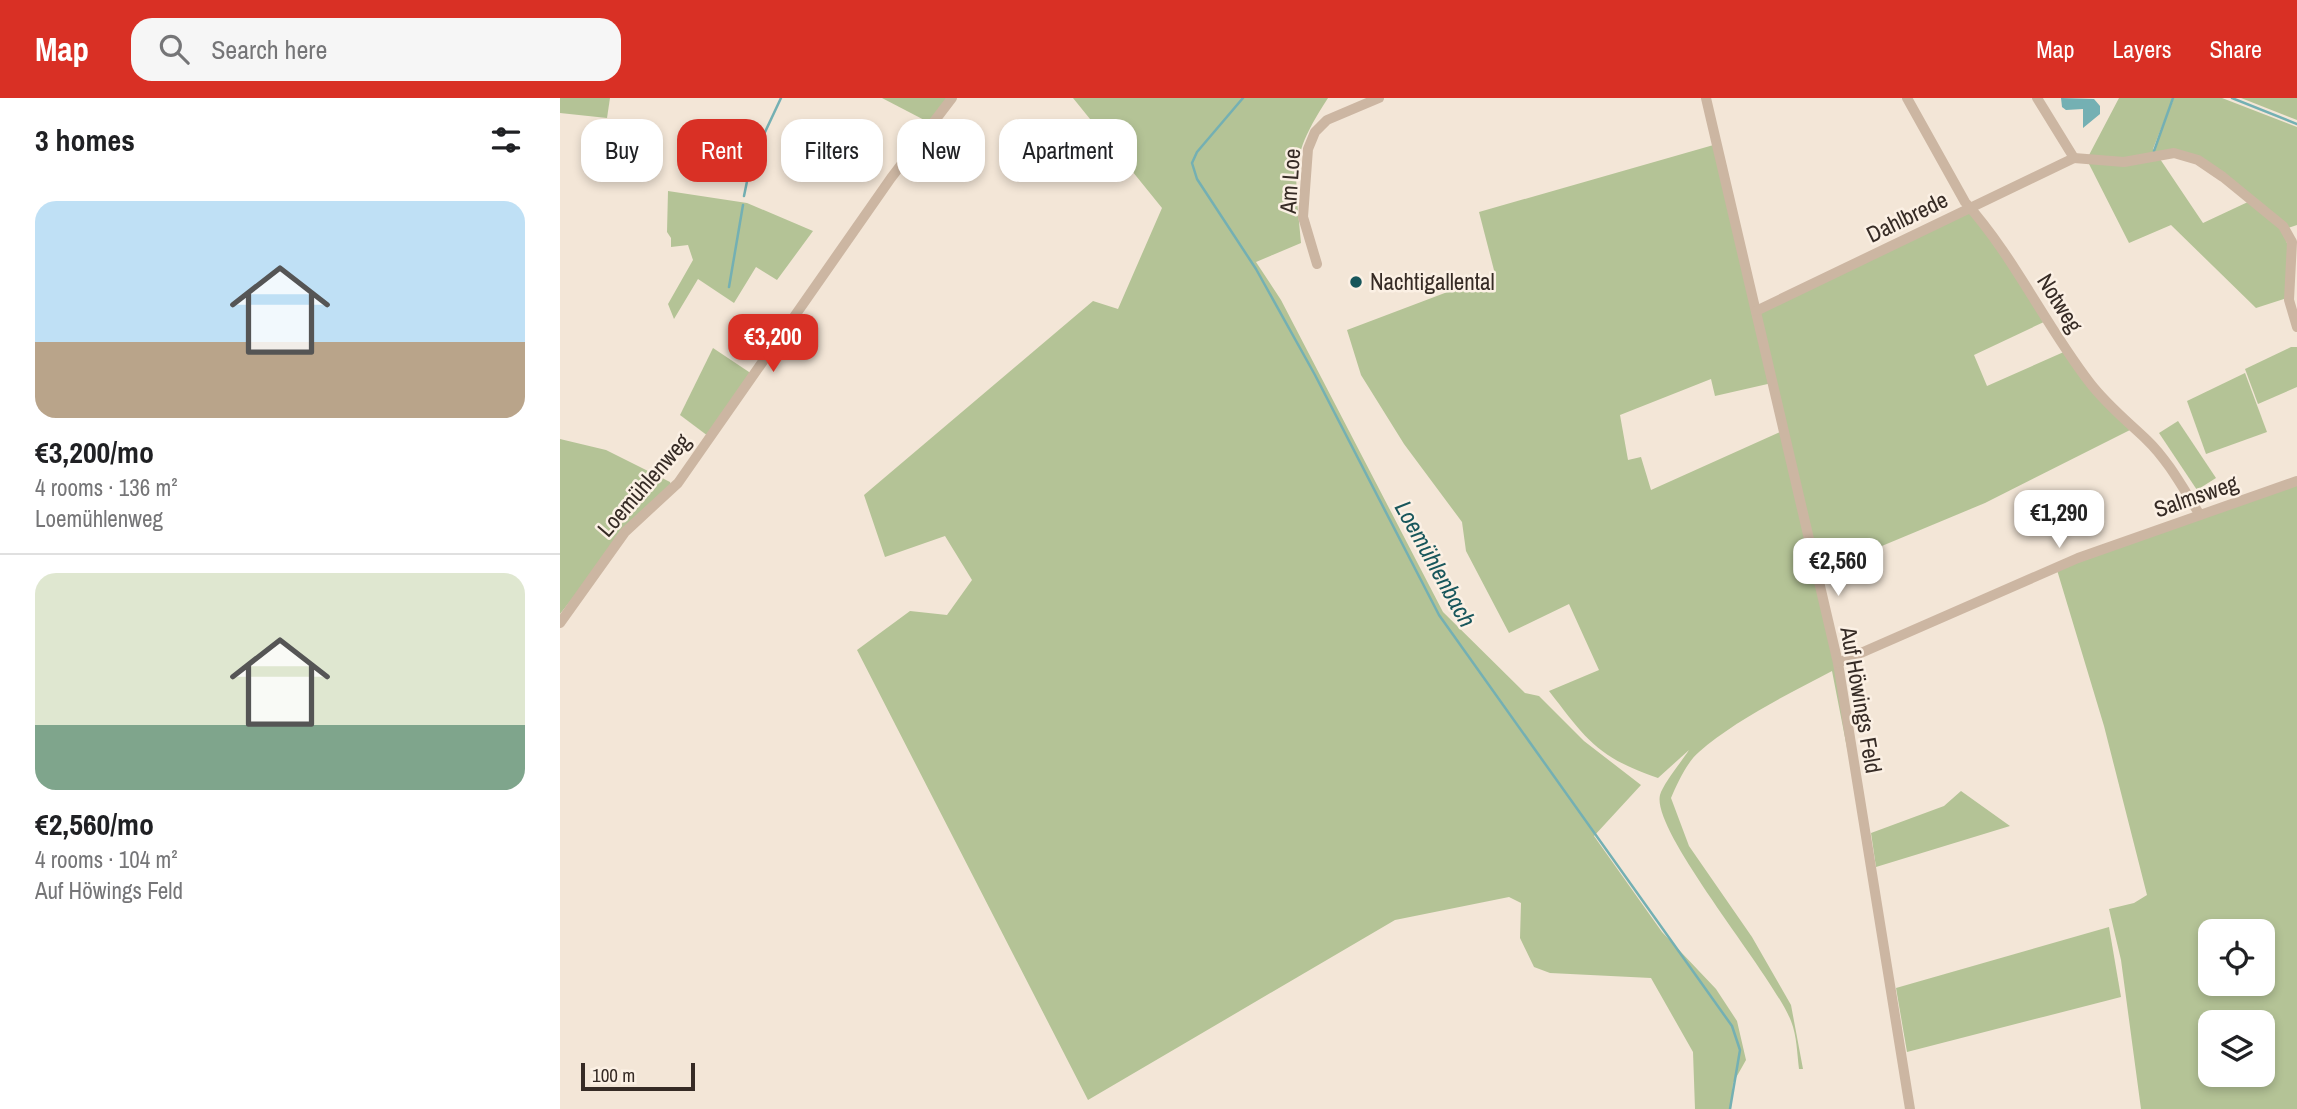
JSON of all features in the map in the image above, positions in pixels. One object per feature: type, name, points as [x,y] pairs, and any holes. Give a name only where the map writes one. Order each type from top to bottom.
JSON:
[{"type":"street","name":"Loemühlenweg","points":[[560,623],[625,531],[678,483],[891,178],[952,98]]},
{"type":"street","name":"Am Loe","points":[[1317,264],[1303,217],[1308,149],[1315,132],[1326,120],[1380,98]]},
{"type":"street","name":"Auf Höwings Feld","points":[[1706,98],[1838,663],[1910,1109]]},
{"type":"street","name":"Notweg","points":[[1907,98],[1970,208],[1976,211],[2007,254],[2090,383],[2113,410],[2148,441],[2200,514]]},
{"type":"street","points":[[2036,98],[2074,158],[2124,162],[2175,153],[2198,160],[2283,226],[2292,242],[2289,300],[2297,327]]},
{"type":"street","name":"Dahlbrede","points":[[1756,311],[2074,158]]},
{"type":"street","name":"Salmsweg","points":[[1838,663],[2078,558],[2297,481]]},
{"type":"green space","points":[[560,98],[610,98],[607,118],[560,113]]},
{"type":"green space","points":[[882,98],[949,98],[933,119],[922,119]]},
{"type":"green space","points":[[1073,98],[1328,98],[1306,137],[1297,167],[1301,243],[1256,262],[1281,300],[1443,612],[1525,693],[1539,696],[1584,741],[1641,785],[1594,836],[1662,932],[1716,989],[1737,1021],[1746,1060],[1733,1083],[1731,1109],[1695,1109],[1693,1052],[1651,978],[1550,973],[1534,967],[1520,938],[1521,903],[1509,897],[1395,920],[1088,1100],[857,650],[910,611],[947,615],[972,580],[945,536],[885,557],[864,495],[1093,301],[1118,309],[1162,208],[1137,177],[1137,119],[1090,119]]},
{"type":"green space","points":[[2119,98],[2173,98],[2154,151],[2174,98],[2222,98],[2297,127],[2297,225],[2288,228],[2273,214],[2173,149],[2116,159],[2088,157]]},
{"type":"green space","points":[[2241,98],[2297,98],[2297,120]]},
{"type":"green space","points":[[1717,144],[1756,310],[1970,210],[2046,321],[1974,355],[1987,386],[2066,351],[2130,430],[1985,503],[1817,573],[1822,575],[1848,753],[1832,671],[1729,729],[1695,756],[1679,780],[1671,798],[1689,846],[1752,937],[1791,1005],[1803,1069],[1799,1069],[1791,1021],[1780,1000],[1693,871],[1662,813],[1662,790],[1689,750],[1658,778],[1607,754],[1584,735],[1549,691],[1599,670],[1569,604],[1509,633],[1466,551],[1462,522],[1404,444],[1361,375],[1347,330],[1495,274],[1479,212]],"holes":[[[1711,379],[1715,396],[1772,383],[1782,431],[1651,490],[1641,457],[1628,460],[1620,415]]]},
{"type":"green space","points":[[2158,156],[2203,223],[2250,201],[2276,224],[2283,233],[2289,253],[2287,298],[2256,308],[2171,225],[2129,243],[2088,162]]},
{"type":"green space","points":[[668,191],[747,203],[813,231],[777,280],[756,267],[734,303],[698,279],[674,319],[668,304],[693,260],[688,245],[671,247],[671,238],[667,232]]},
{"type":"green space","points":[[2291,347],[2297,347],[2297,387],[2258,404],[2245,369]]},
{"type":"green space","points":[[713,348],[752,374],[708,436],[680,415]]},
{"type":"green space","points":[[2245,373],[2267,432],[2206,454],[2187,401]]},
{"type":"green space","points":[[2178,421],[2216,478],[2197,490],[2159,433]]},
{"type":"green space","points":[[560,439],[606,450],[670,482],[672,488],[625,532],[560,614]]},
{"type":"green space","points":[[2297,485],[2297,1109],[2141,1109],[2121,960],[2109,909],[2134,903],[2147,895],[2104,726],[2057,570]]},
{"type":"green space","points":[[1961,791],[2010,826],[1876,867],[1871,833],[1944,806]]},
{"type":"green space","points":[[2109,927],[2121,997],[1907,1052],[1896,988]]},
{"type":"water","points":[[2061,98],[2094,99],[2100,106],[2100,114],[2083,128],[2083,109],[2066,110],[2062,107]]},
{"type":"waterway","points":[[744,196],[751,162],[781,98]]},
{"type":"waterway","name":"Loemühlenbach","points":[[1243,98],[1197,152],[1192,163],[1197,179],[1256,269],[1315,375],[1439,615],[1732,1026],[1740,1050],[1730,1109]]},
{"type":"waterway","points":[[2154,151],[2173,98]]},
{"type":"waterway","points":[[2232,98],[2297,124]]},
{"type":"waterway","points":[[729,287],[743,205]]},
{"type":"place","name":"Nachtigallental","points":[[1356,282]]}]
